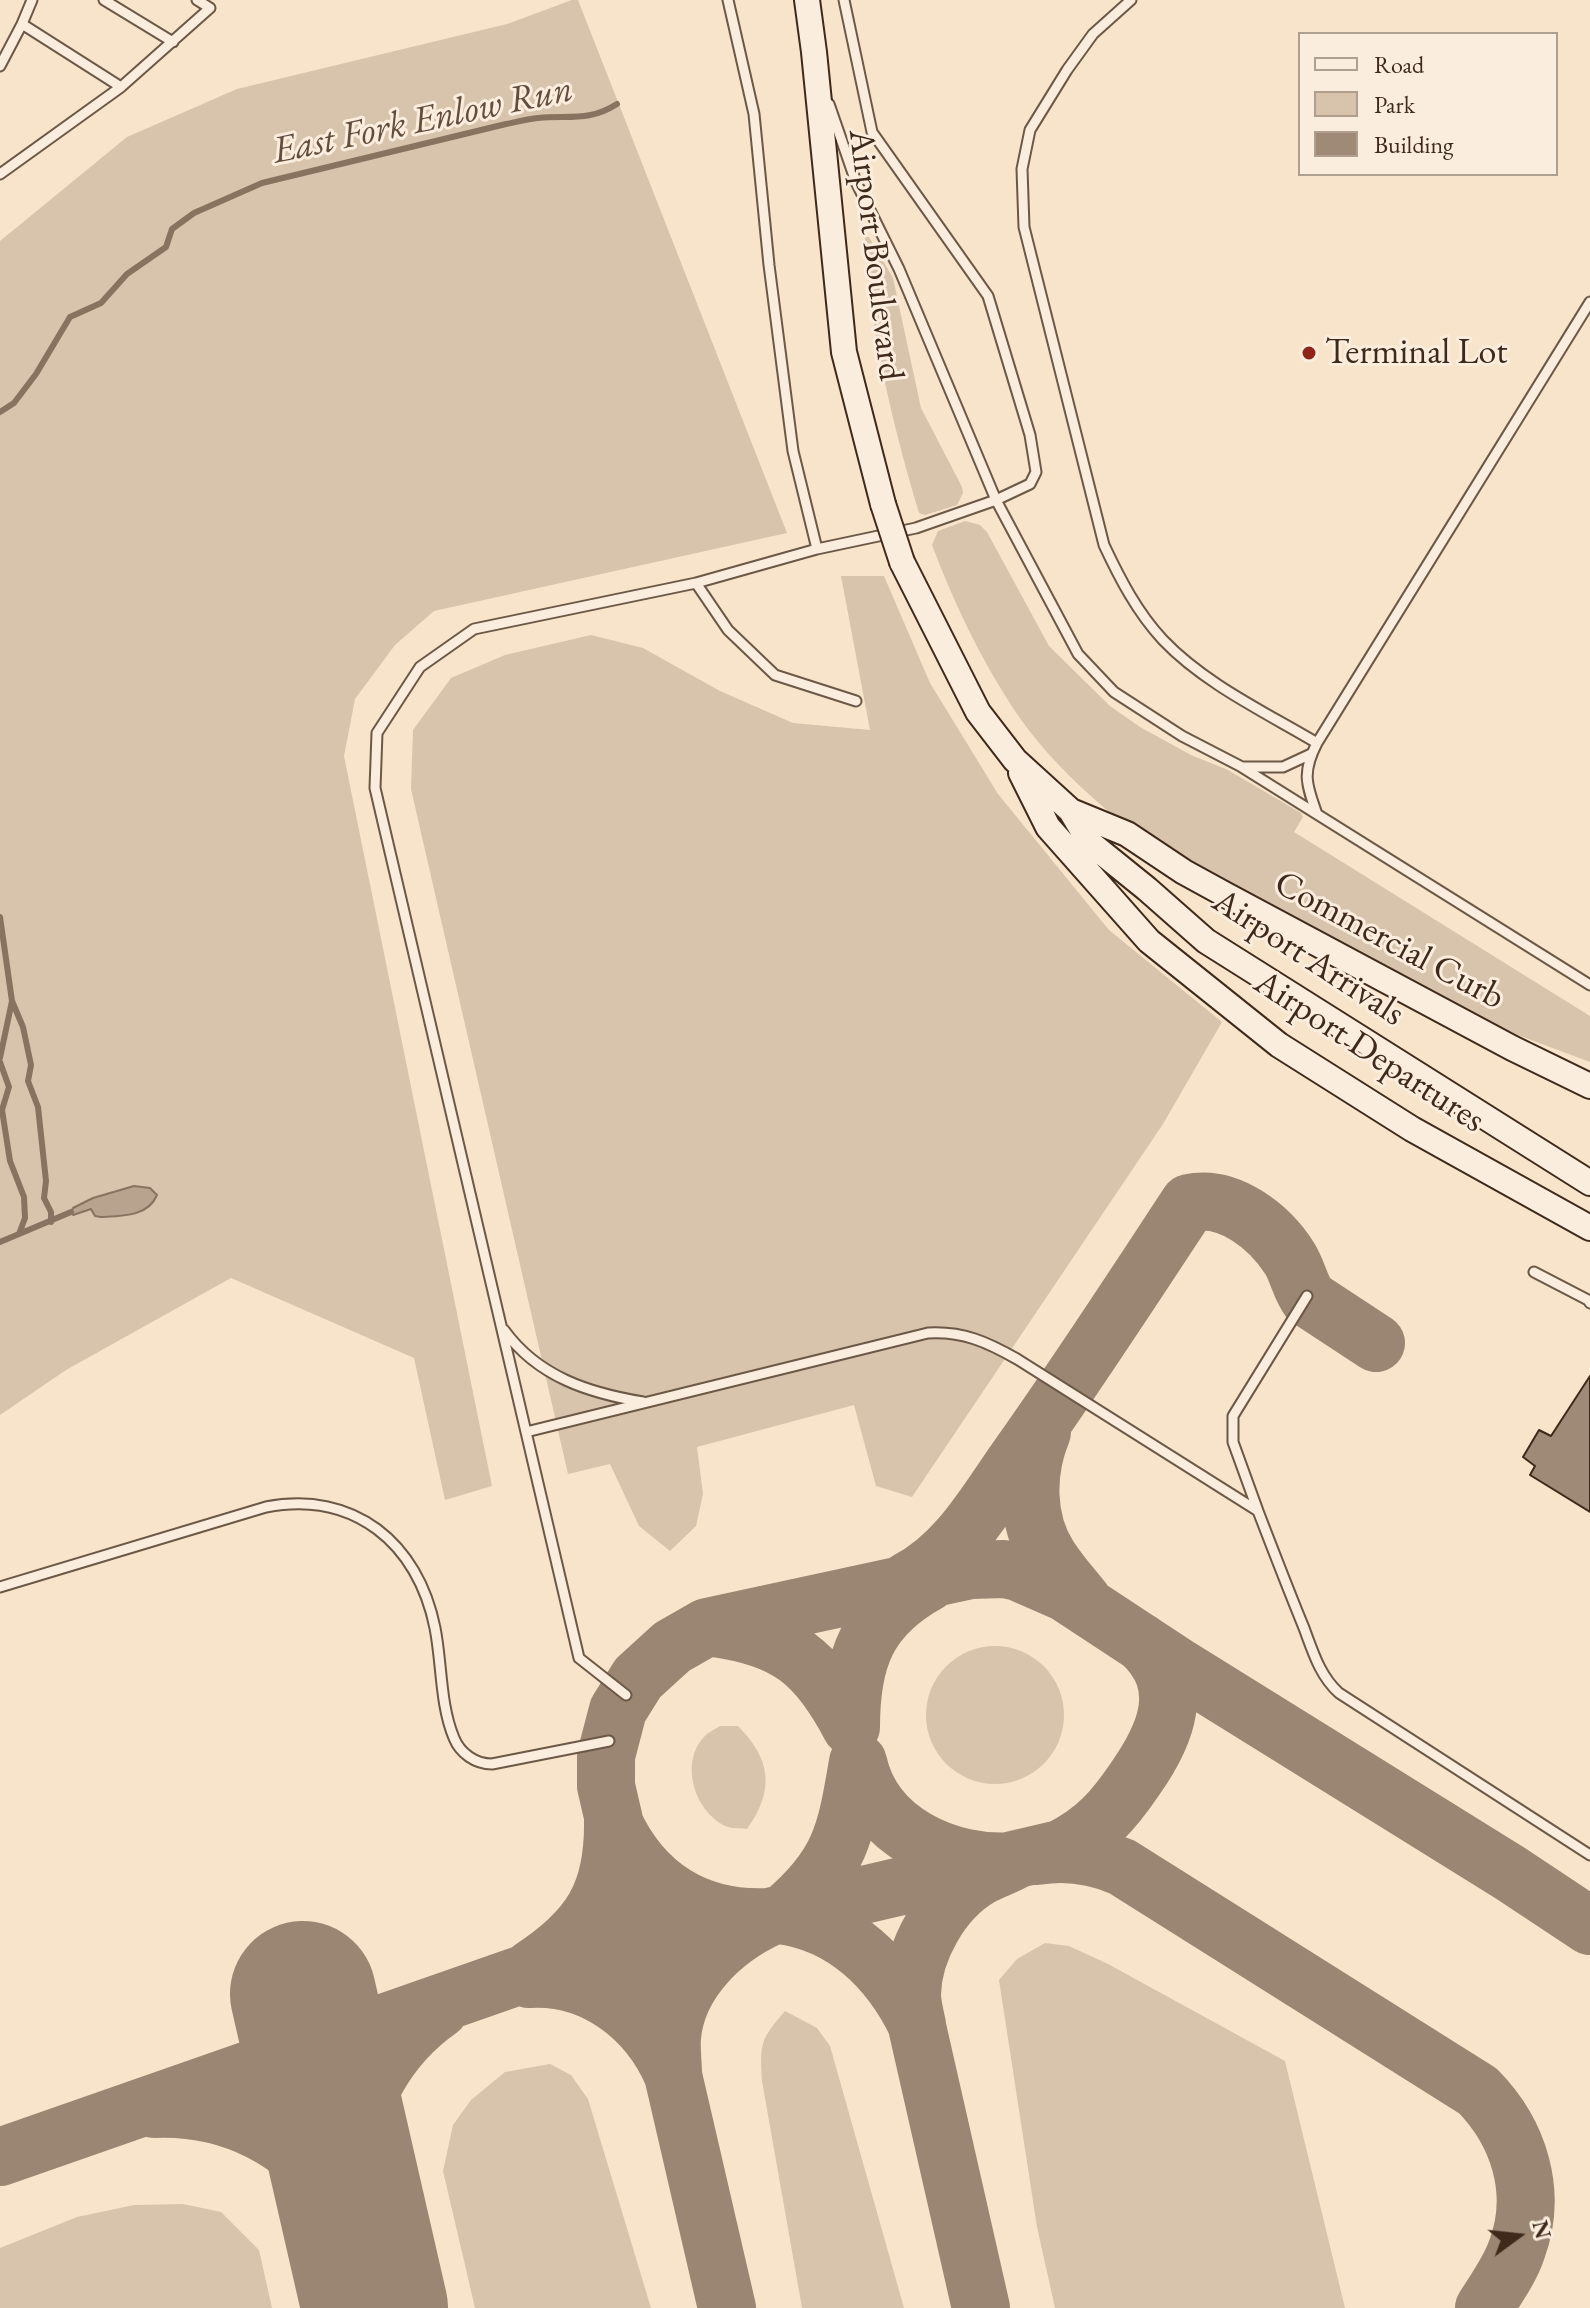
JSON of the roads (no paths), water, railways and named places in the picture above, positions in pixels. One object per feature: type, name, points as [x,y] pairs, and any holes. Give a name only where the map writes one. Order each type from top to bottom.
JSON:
[{"type":"street","name":"Airport Boulevard","points":[[807,0],[844,352],[883,504],[902,562],[978,712],[1015,760]]},
{"type":"street","name":"Airport Arrivals","points":[[1015,760],[1071,811],[1090,843],[1206,941],[1590,1183]]},
{"type":"street","name":"Airport Departures","points":[[1015,760],[1048,827],[1149,941],[1279,1045],[1412,1129],[1590,1228]]},
{"type":"street","name":"Commercial Curb","points":[[1071,811],[1127,834],[1212,887],[1512,1048],[1590,1086]]},
{"type":"lane","points":[[0,66],[32,0]]},
{"type":"lane","points":[[104,0],[173,42]]},
{"type":"lane","points":[[0,174],[121,87],[173,42],[210,8],[197,0]]},
{"type":"lane","points":[[728,0],[754,114],[780,362],[793,451],[817,549]]},
{"type":"lane","points":[[626,1695],[579,1658],[375,788],[377,733],[420,667],[474,629],[696,583],[817,549],[916,528],[996,500],[1030,484],[1036,472],[1030,435],[988,296],[872,132],[844,0]]},
{"type":"lane","points":[[1131,0],[1093,34],[1030,130],[1022,169],[1024,227],[1104,545],[1122,583],[1162,640],[1190,665],[1317,743]]},
{"type":"lane","points":[[22,24],[121,87]]},
{"type":"lane","points":[[816,65],[856,182],[899,269],[996,500],[1078,654],[1114,692],[1182,736],[1240,766],[1590,985]]},
{"type":"lane","points":[[1317,814],[1306,777],[1311,754],[1590,302]]},
{"type":"lane","points":[[696,583],[728,630],[775,675],[856,701]]},
{"type":"lane","points":[[1240,766],[1258,769],[1283,767],[1311,754]]},
{"type":"lane","points":[[1534,1272],[1589,1301]]},
{"type":"lane","points":[[1307,1296],[1233,1416],[1233,1442],[1303,1626],[1329,1684],[1590,1855]]},
{"type":"lane","points":[[501,1326],[520,1350],[552,1374],[594,1392],[647,1403]]},
{"type":"lane","points":[[526,1432],[928,1333],[962,1334],[986,1341],[1017,1359],[1258,1511]]},
{"type":"lane","points":[[0,1587],[266,1507],[298,1503],[328,1506],[366,1521],[382,1532],[396,1545],[418,1576],[434,1625],[453,1737],[467,1756],[476,1762],[492,1764],[609,1741]]},
{"type":"waterway","name":"East Fork Enlow Run","points":[[0,412],[14,403],[36,374],[70,317],[101,303],[127,274],[166,247],[172,229],[194,213],[262,183],[522,121],[588,116],[617,104]]},
{"type":"waterway","name":"East Fork Enlow Run","points":[[0,917],[12,1001],[0,1058]]},
{"type":"waterway","points":[[12,1001],[23,1027],[31,1065],[28,1081],[38,1107],[46,1181],[44,1198],[51,1212],[51,1222]]},
{"type":"waterway","name":"East Fork Enlow Run","points":[[0,1062],[9,1087],[2,1110],[10,1161],[24,1197],[25,1218],[19,1234],[0,1242]]},
{"type":"waterway","points":[[19,1234],[71,1212]]},
{"type":"place","name":"Terminal Lot","points":[[1309,353]]}]
